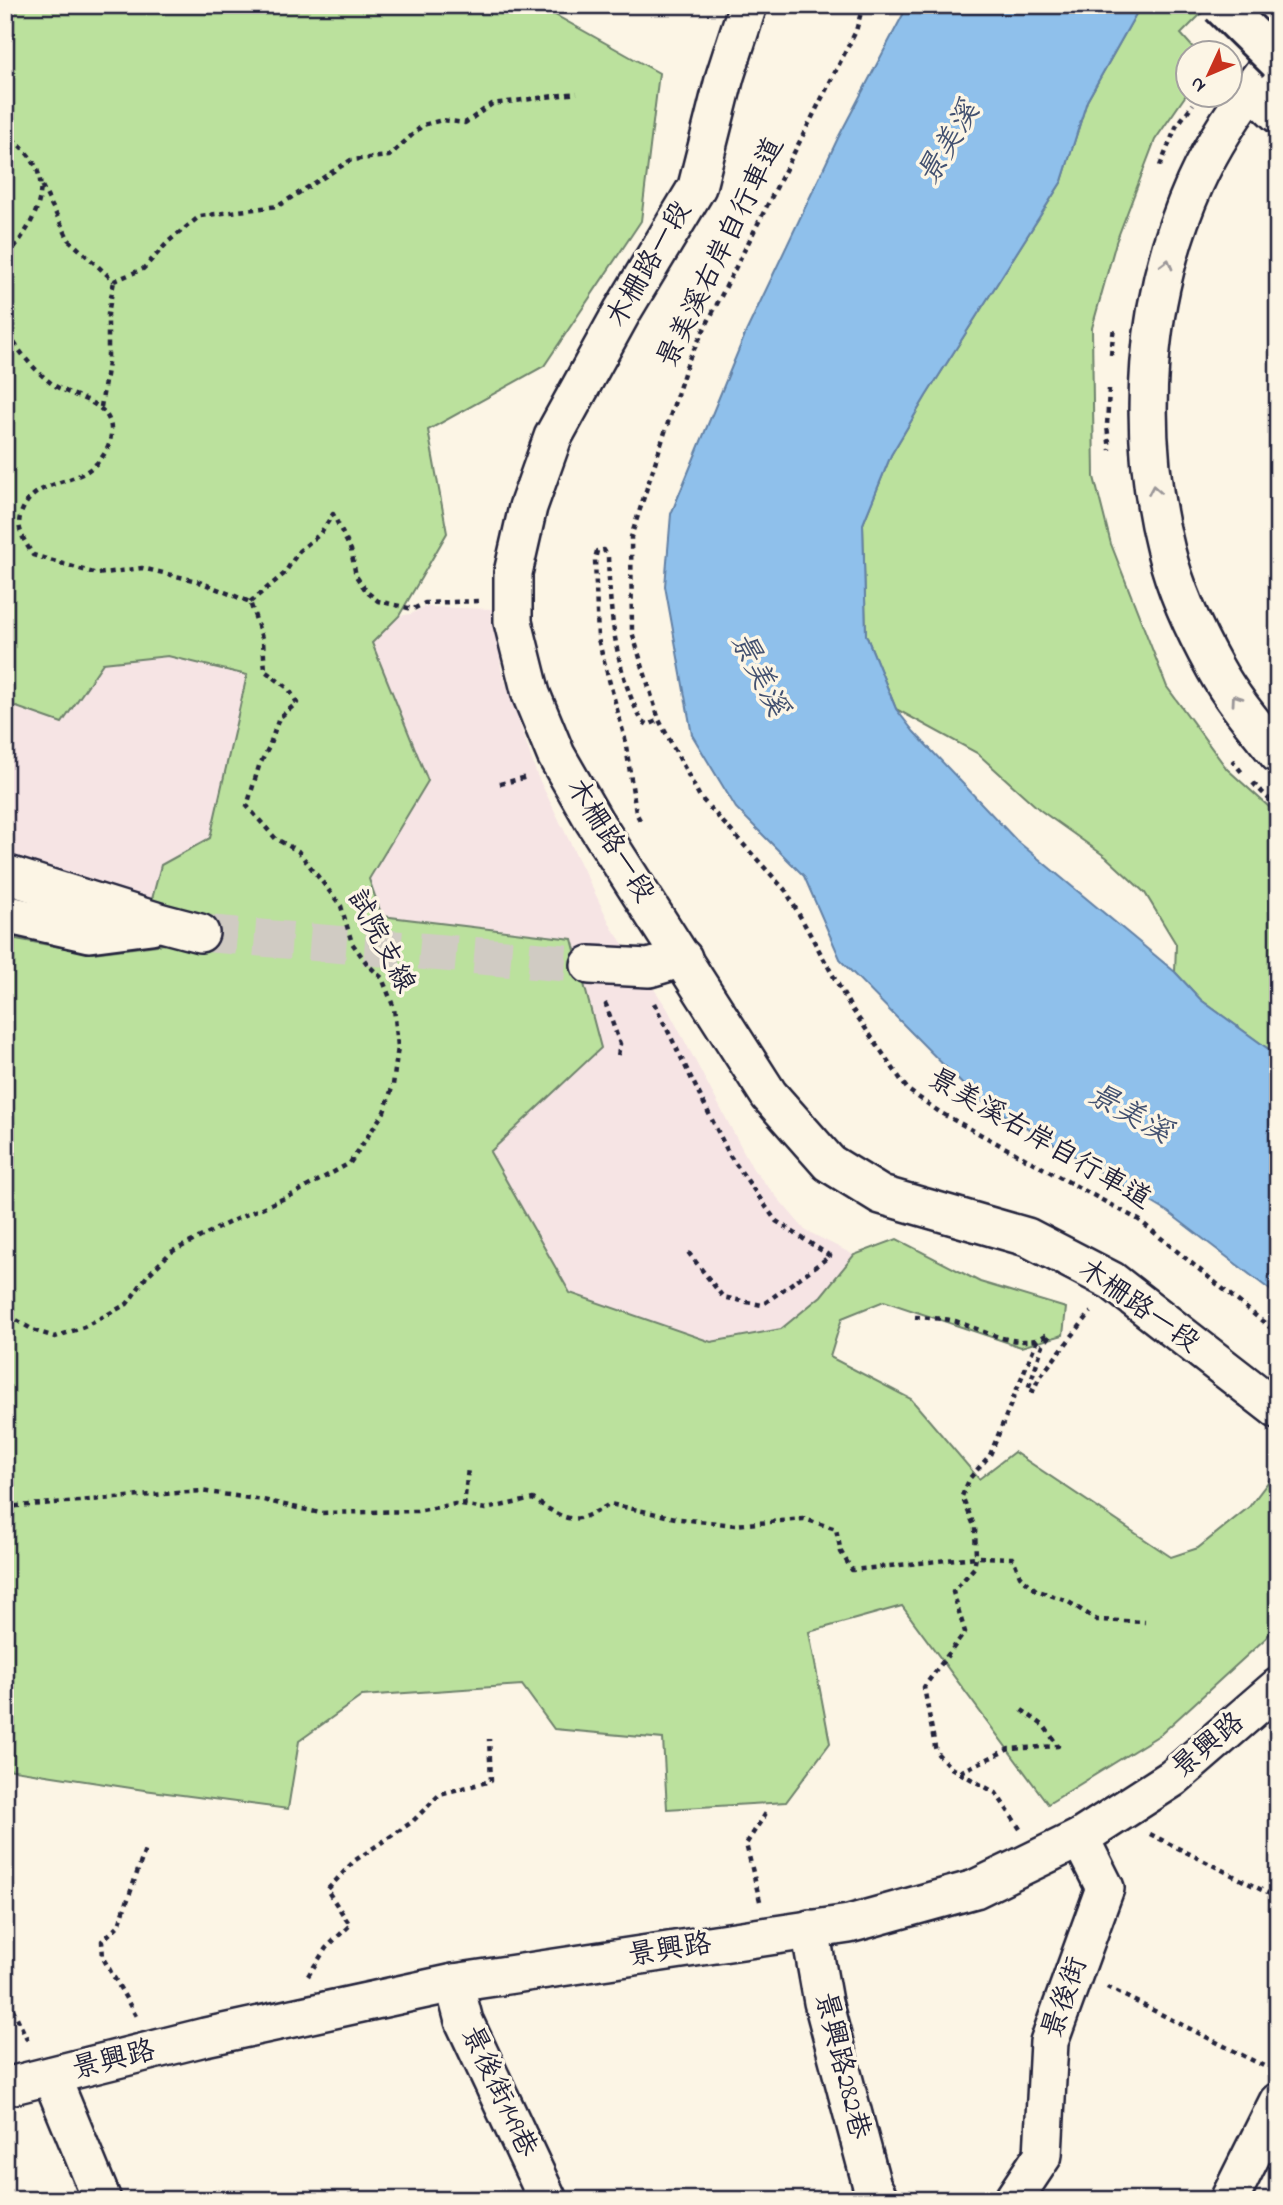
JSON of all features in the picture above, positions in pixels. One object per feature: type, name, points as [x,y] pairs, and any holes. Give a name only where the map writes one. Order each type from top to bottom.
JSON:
[{"type":"main road","points":[[1221,5],[1278,61]]},
{"type":"street","name":"木柵路一段","points":[[748,5],[725,76],[697,187],[623,310],[553,437],[528,507],[513,573],[513,622],[531,694],[556,755],[594,821],[769,1095],[829,1163],[881,1195],[1027,1237],[1112,1281],[1278,1410]]},
{"type":"street","points":[[1278,54],[1251,88],[1216,141],[1180,218],[1154,321],[1147,402],[1152,481],[1166,553],[1191,620],[1216,671],[1278,754]]},
{"type":"street","points":[[1251,88],[1278,114]]},
{"type":"street","points":[[5,874],[200,933]]},
{"type":"street","points":[[5,914],[89,933],[162,923]]},
{"type":"street","points":[[590,965],[649,968],[683,958]]},
{"type":"street","name":"景興路","points":[[5,2087],[205,2037],[454,1983],[849,1924],[975,1889],[1080,1838],[1173,1778],[1278,1687]]},
{"type":"street","name":"景後街","points":[[1013,2200],[1043,2155],[1049,2042],[1105,1888],[1080,1838]]},
{"type":"street","name":"景興路282巷","points":[[810,1929],[823,2002],[872,2186],[880,2200]]},
{"type":"street","name":"景後街149巷","points":[[454,1983],[464,2021],[548,2200]]},
{"type":"street","points":[[51,2076],[102,2200]]},
{"type":"street","points":[[1229,2200],[1278,2102]]},
{"type":"path","name":"景美溪右岸自行車道","points":[[863,5],[856,32],[688,361],[631,537],[632,632],[659,720],[700,797],[786,891],[850,1006],[908,1090],[941,1113],[1139,1220],[1278,1334]]},
{"type":"path","points":[[114,281],[144,269],[169,241],[200,216],[278,206],[351,160],[389,156],[423,125],[442,120],[466,123],[492,104],[577,93]]},
{"type":"path","points":[[5,132],[35,163],[42,185],[69,240],[114,281]]},
{"type":"path","points":[[5,259],[26,233],[42,185]]},
{"type":"path","points":[[101,407],[108,363],[108,314],[114,281]]},
{"type":"path","points":[[5,325],[10,338],[34,368],[53,384],[101,407],[110,422],[110,440],[101,459],[84,473],[40,489],[25,503],[19,517],[20,531],[33,555],[97,574],[142,568],[197,581],[250,602],[284,574],[299,551],[320,534],[333,514],[351,550],[356,576],[366,592],[378,601],[413,609],[425,603],[486,601]]},
{"type":"path","points":[[643,825],[636,813],[625,739],[598,639],[595,559],[600,549],[604,550],[608,557],[610,616],[621,664],[642,721],[648,725],[659,720]]},
{"type":"path","name":"試院支線","points":[[5,1313],[33,1330],[55,1337],[84,1327],[127,1304],[147,1276],[172,1252],[234,1220],[294,1194],[350,1163],[384,1112],[393,1085],[398,1047],[394,1008],[382,978],[368,965],[352,943],[341,906],[298,851],[276,839],[247,806],[258,766],[269,747],[279,718],[297,703],[289,689],[265,671],[262,641],[250,602]]},
{"type":"path","points":[[500,784],[531,776]]},
{"type":"path","points":[[644,1002],[653,1003],[660,999]]},
{"type":"path","points":[[615,1002],[606,1005],[620,1044],[618,1056]]},
{"type":"path","points":[[653,1003],[730,1156],[776,1221],[830,1256],[762,1305],[723,1297],[688,1252]]},
{"type":"path","points":[[915,1317],[952,1321],[994,1337],[1021,1343],[1037,1340],[1048,1334],[1051,1336],[1043,1345],[1028,1389],[1033,1391],[1039,1378],[1094,1307]]},
{"type":"path","points":[[1021,1829],[996,1793],[951,1768],[936,1752],[924,1687],[965,1632],[953,1592],[974,1568],[976,1557],[975,1528],[962,1496],[970,1478],[990,1455],[1037,1340]]},
{"type":"path","points":[[464,1506],[468,1468]]},
{"type":"path","points":[[5,1507],[190,1489],[262,1500],[320,1513],[417,1511],[455,1504],[486,1509],[533,1499],[564,1519],[588,1517],[610,1504],[680,1519],[735,1524],[804,1519],[836,1529],[841,1552],[852,1570],[976,1557],[1013,1558],[1020,1576],[1036,1590],[1068,1601],[1097,1620],[1145,1622]]},
{"type":"path","points":[[960,1772],[1009,1749],[1058,1746],[1044,1726],[1019,1708]]},
{"type":"path","points":[[308,1977],[326,1948],[350,1925],[327,1890],[354,1861],[412,1822],[440,1794],[491,1780],[489,1739]]},
{"type":"path","points":[[761,1905],[746,1844],[768,1810]]},
{"type":"path","points":[[1147,1832],[1278,1898]]},
{"type":"path","points":[[136,2016],[103,1958],[102,1941],[119,1925],[145,1850]]},
{"type":"path","points":[[1105,1986],[1278,2073]]},
{"type":"path","points":[[5,2006],[11,2005],[29,2043]]},
{"type":"shaded area","points":[[424,607],[497,609],[501,668],[537,775],[612,928],[667,1008],[753,1169],[805,1230],[854,1255],[821,1296],[781,1329],[711,1342],[570,1293],[490,1152],[601,1048],[572,939],[382,916],[369,879],[428,780],[372,643],[399,616],[411,614]]},
{"type":"shaded area","points":[[168,656],[247,675],[210,838],[162,865],[189,941],[93,953],[5,937],[5,703],[62,722],[103,663]]},
{"type":"green space","points":[[5,5],[552,5],[550,12],[659,73],[641,221],[544,366],[428,430],[447,533],[399,616],[372,643],[428,781],[369,879],[382,916],[572,939],[601,1048],[490,1152],[570,1293],[711,1342],[781,1329],[821,1296],[854,1255],[897,1239],[980,1282],[1066,1308],[1063,1335],[1021,1347],[884,1301],[842,1318],[830,1357],[911,1399],[979,1479],[1014,1452],[1171,1557],[1198,1548],[1249,1507],[1278,1469],[1278,1624],[1161,1734],[1048,1804],[902,1606],[809,1632],[830,1743],[786,1802],[667,1809],[663,1739],[554,1729],[522,1685],[362,1696],[299,1741],[288,1809],[7,1769],[5,937],[93,953],[189,941],[151,903],[161,865],[210,838],[247,675],[168,656],[103,663],[62,723],[5,703]]},
{"type":"green space","points":[[1141,5],[1210,5],[1181,34],[1185,38],[1174,38],[1174,108],[1177,108],[1155,140],[1116,242],[1092,328],[1094,477],[1111,544],[1167,687],[1227,769],[1278,815],[1278,1056],[1201,1000],[1175,972],[1176,944],[1145,893],[1106,857],[1040,810],[977,753],[896,709],[866,635],[863,524],[891,455],[1062,181],[1087,101]]},
{"type":"water","name":"景美溪","points":[[908,5],[1141,5],[1087,101],[1062,181],[891,455],[863,524],[866,635],[896,709],[914,732],[1016,840],[1175,972],[1201,1000],[1278,1056],[1278,1296],[1168,1212],[975,1097],[841,961],[804,876],[736,808],[692,735],[665,586],[671,514],[746,332],[838,138]]},
{"type":"tunnel","points":[[200,933],[590,965]]}]
